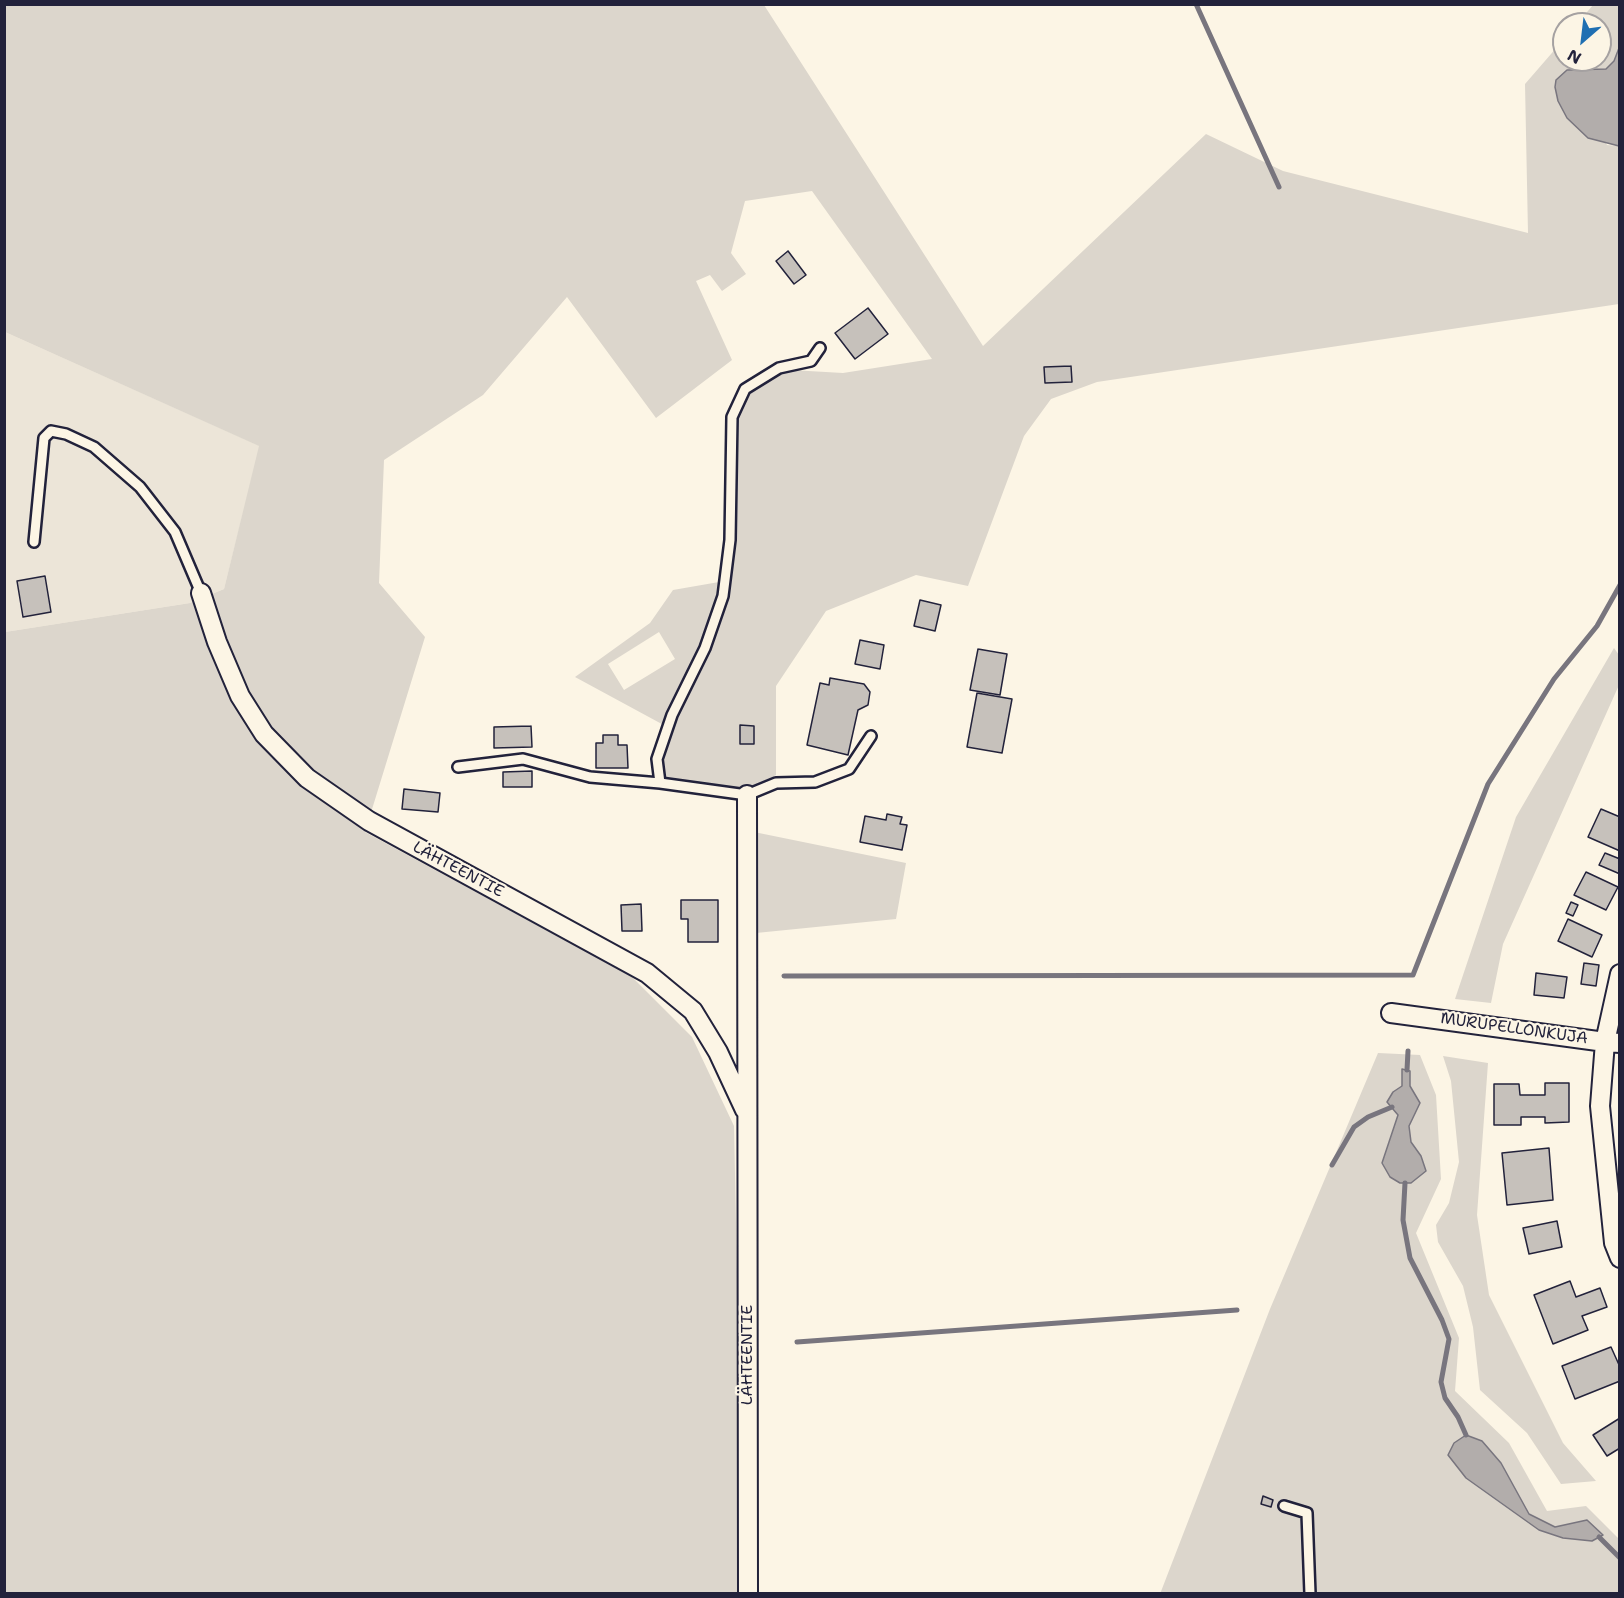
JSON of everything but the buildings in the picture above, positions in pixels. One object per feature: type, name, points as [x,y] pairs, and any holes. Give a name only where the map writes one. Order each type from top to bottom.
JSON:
[{"type":"street","name":"LÄHTEENTIE","points":[[201,593],[217,642],[240,696],[264,734],[307,778],[369,821],[647,973],[693,1011],[718,1052],[748,1117]]},
{"type":"street","name":"LÄHTEENTIE","points":[[747,795],[748,1593]]},
{"type":"street","name":"MURUPELLONKUJA","points":[[1391,1013],[1612,1042],[1620,974]]},
{"type":"street","points":[[1612,1042],[1600,1106],[1614,1243],[1620,1258]]},
{"type":"lane","points":[[660,783],[657,759],[672,715],[705,648],[723,596],[730,540],[732,417],[745,389],[779,368],[811,361],[820,348]]},
{"type":"lane","points":[[34,542],[44,438],[51,431],[66,434],[94,447],[140,488],[175,532],[201,593]]},
{"type":"lane","points":[[458,767],[523,759],[590,777],[660,783],[747,795],[776,783],[815,782],[849,769],[872,736]]},
{"type":"lane","points":[[1284,1506],[1307,1513],[1310,1593]]},
{"type":"shaded area","points":[[5,5],[764,5],[983,346],[1206,134],[1283,171],[1528,233],[1525,84],[1552,53],[1552,72],[1568,72],[1607,145],[1619,146],[1619,304],[1097,382],[1051,399],[1024,436],[968,586],[916,575],[826,611],[776,686],[776,775],[747,789],[664,779],[662,758],[671,729],[575,677],[650,623],[673,590],[719,582],[727,541],[729,417],[744,383],[788,361],[791,370],[843,373],[932,359],[812,191],[745,201],[731,253],[746,274],[722,291],[710,275],[696,281],[732,360],[656,418],[567,297],[483,395],[384,460],[379,583],[425,637],[365,832],[631,976],[692,1037],[734,1126],[739,1370],[737,1593],[5,1593],[5,632],[190,603],[224,589],[259,446],[5,332]],"holes":[[[659,632],[675,659],[624,690],[608,664]]]},
{"type":"shaded area","points":[[1593,5],[1619,5],[1619,48],[1612,63],[1612,12],[1587,12]]},
{"type":"shaded area","points":[[1619,48],[1619,146],[1588,138],[1567,118],[1558,101],[1555,87],[1556,80],[1565,72],[1612,72]]},
{"type":"shaded area","points":[[5,332],[260,446],[224,589],[190,603],[5,632]]},
{"type":"shaded area","points":[[1614,648],[1619,655],[1619,685],[1503,944],[1491,1003],[1455,999],[1516,817]]},
{"type":"shaded area","points":[[754,832],[906,863],[896,919],[756,933]]},
{"type":"shaded area","points":[[1378,1053],[1420,1055],[1436,1095],[1441,1179],[1416,1233],[1459,1338],[1455,1391],[1509,1443],[1547,1511],[1586,1506],[1619,1539],[1619,1593],[1160,1594],[1270,1309]]},
{"type":"shaded area","points":[[1443,1056],[1488,1063],[1477,1215],[1489,1295],[1563,1443],[1596,1481],[1561,1484],[1527,1433],[1480,1390],[1473,1327],[1463,1286],[1438,1242],[1436,1225],[1449,1203],[1459,1162],[1451,1081]]},
{"type":"shaded area","points":[[1402,1069],[1410,1071],[1410,1086],[1420,1103],[1409,1126],[1411,1142],[1421,1156],[1426,1171],[1411,1183],[1400,1183],[1390,1177],[1382,1163],[1398,1115],[1387,1102],[1393,1092],[1402,1086]]},
{"type":"shaded area","points":[[1466,1435],[1482,1441],[1501,1463],[1529,1514],[1555,1527],[1587,1520],[1603,1535],[1592,1541],[1563,1538],[1539,1530],[1466,1478],[1448,1455],[1454,1443]]},
{"type":"waterway","points":[[1196,4],[1279,187]]},
{"type":"waterway","points":[[784,976],[1413,975],[1488,784],[1554,679],[1597,626],[1620,585]]},
{"type":"waterway","points":[[1407,1070],[1408,1051]]},
{"type":"waterway","points":[[1332,1165],[1354,1127],[1368,1117],[1392,1107]]},
{"type":"waterway","points":[[1405,1183],[1403,1220],[1410,1258],[1442,1320],[1449,1339],[1441,1382],[1445,1398],[1458,1417],[1466,1435]]},
{"type":"waterway","points":[[797,1342],[1237,1310]]},
{"type":"waterway","points":[[1599,1537],[1620,1558]]}]
